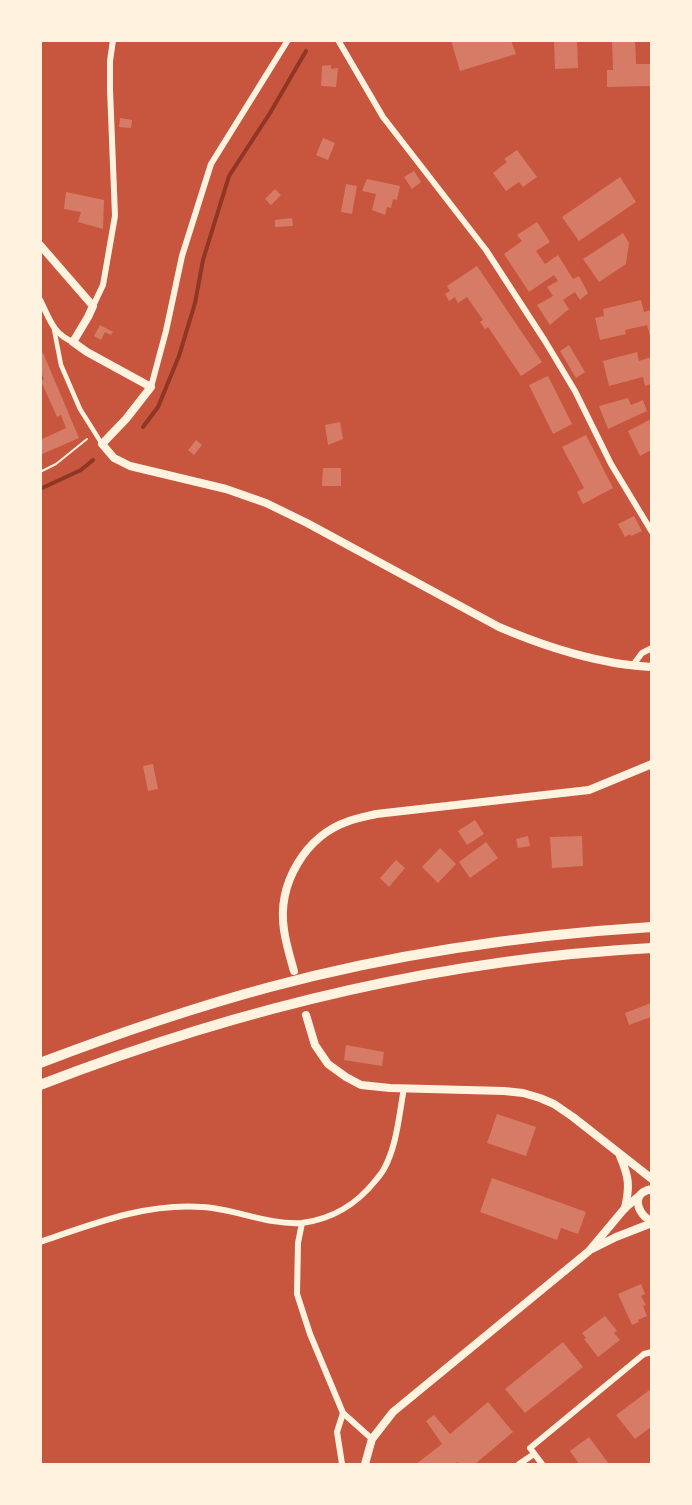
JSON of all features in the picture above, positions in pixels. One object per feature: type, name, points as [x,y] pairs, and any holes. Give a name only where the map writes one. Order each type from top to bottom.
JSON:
[{"type":"highway","points":[[40,1063],[124,1031],[220,1001],[316,976],[398,959],[508,941],[651,927]]},
{"type":"highway","points":[[40,1085],[99,1063],[277,1006],[412,978],[499,963],[651,948]]},
{"type":"main road","points":[[365,1464],[372,1439],[393,1412],[589,1251],[625,1208],[643,1192],[651,1189]]},
{"type":"main road","points":[[639,1196],[641,1213],[651,1222]]},
{"type":"main road","points":[[589,1251],[651,1222]]},
{"type":"street","points":[[73,342],[103,285],[115,216],[110,89],[113,40]]},
{"type":"street","points":[[102,444],[126,419],[151,387],[182,256],[211,164],[288,40]]},
{"type":"street","points":[[338,40],[383,117],[486,250],[545,341],[575,391],[611,464],[651,532]]},
{"type":"street","points":[[40,245],[93,306]]},
{"type":"street","points":[[40,300],[61,337],[151,387]]},
{"type":"street","points":[[54,328],[61,364],[80,409],[102,444],[114,458],[130,466],[226,489],[266,503],[499,627],[523,637],[600,660],[651,667]]},
{"type":"street","points":[[633,665],[642,653],[651,648]]},
{"type":"street","points":[[294,970],[284,929],[284,901],[290,876],[303,855],[324,834],[349,821],[376,814],[589,790],[651,764]]},
{"type":"street","points":[[306,1015],[315,1045],[328,1064],[362,1085],[504,1091],[540,1098],[573,1117],[651,1179]]},
{"type":"street","points":[[40,1242],[112,1218],[164,1207],[203,1207],[289,1224],[318,1221],[332,1216],[364,1194],[384,1170],[393,1145],[404,1088]]},
{"type":"street","points":[[620,1155],[627,1172],[629,1190],[625,1208]]},
{"type":"street","points":[[629,1190],[639,1196]]},
{"type":"street","points":[[302,1223],[298,1243],[297,1294],[310,1335],[343,1413],[372,1439]]},
{"type":"street","points":[[542,1464],[530,1448],[644,1354],[651,1352]]},
{"type":"street","points":[[342,1464],[337,1432],[343,1413]]},
{"type":"street","points":[[519,1464],[534,1454]]},
{"type":"path","points":[[40,472],[56,464],[95,433]]},
{"type":"building","points":[[451,40],[511,40],[516,54],[460,71]]},
{"type":"building","points":[[554,40],[577,40],[578,68],[555,69]]},
{"type":"building","points":[[612,40],[635,40],[636,64],[651,64],[651,86],[607,87],[607,70],[613,70]]},
{"type":"building","points":[[331,65],[331,69],[338,68],[336,87],[321,86],[322,66]]},
{"type":"building","points":[[120,118],[132,120],[131,128],[119,127]]},
{"type":"building","points":[[323,138],[335,143],[328,160],[316,155]]},
{"type":"building","points":[[517,150],[537,177],[523,187],[519,182],[506,191],[493,173],[507,162],[504,159]]},
{"type":"building","points":[[414,171],[421,182],[412,189],[404,177]]},
{"type":"building","points":[[620,177],[636,202],[579,241],[562,217]]},
{"type":"building","points":[[367,179],[400,186],[397,200],[393,199],[391,208],[387,207],[385,215],[372,210],[376,194],[362,191]]},
{"type":"building","points":[[346,184],[357,186],[352,214],[341,212]]},
{"type":"building","points":[[275,189],[281,195],[271,205],[265,199]]},
{"type":"building","points":[[66,192],[104,200],[103,229],[78,222],[81,212],[64,209]]},
{"type":"building","points":[[292,218],[293,226],[275,227],[275,220]]},
{"type":"building","points":[[537,222],[550,242],[536,251],[545,264],[558,255],[573,279],[579,276],[588,293],[580,300],[575,292],[563,300],[569,309],[550,325],[537,305],[553,296],[547,287],[558,281],[554,275],[529,292],[504,254],[522,241],[517,235]]},
{"type":"building","points":[[623,233],[629,243],[626,264],[599,282],[583,259]]},
{"type":"building","points":[[477,266],[542,362],[521,376],[488,327],[485,329],[480,322],[483,320],[467,297],[458,303],[455,297],[449,301],[445,294],[450,291],[447,286]]},
{"type":"building","points":[[641,300],[644,312],[651,310],[651,339],[647,325],[625,330],[626,334],[600,340],[595,318],[604,316],[603,309]]},
{"type":"building","points":[[100,325],[113,332],[111,335],[105,332],[101,340],[94,336]]},
{"type":"building","points":[[569,345],[585,372],[576,378],[560,351]]},
{"type":"building","points":[[637,352],[639,361],[651,357],[651,384],[645,386],[643,377],[609,386],[603,361]]},
{"type":"building","points":[[43,353],[79,438],[40,455],[40,440],[66,428],[61,415],[57,417],[41,381],[44,379],[40,370],[40,354]]},
{"type":"building","points":[[548,376],[572,424],[553,434],[529,385]]},
{"type":"building","points":[[628,398],[631,405],[643,400],[647,411],[608,429],[599,406]]},
{"type":"building","points":[[651,419],[651,450],[640,456],[628,431]]},
{"type":"building","points":[[340,422],[343,439],[328,445],[325,425]]},
{"type":"building","points":[[586,435],[613,488],[583,504],[577,492],[584,488],[562,447]]},
{"type":"building","points":[[196,440],[202,445],[194,455],[188,450]]},
{"type":"building","points":[[323,468],[341,468],[341,486],[322,486]]},
{"type":"building","points":[[634,516],[642,531],[625,537],[618,524]]},
{"type":"building","points":[[153,764],[158,789],[148,791],[143,766]]},
{"type":"building","points":[[475,820],[484,834],[467,845],[458,831]]},
{"type":"building","points":[[528,836],[530,846],[518,848],[516,839]]},
{"type":"building","points":[[582,836],[583,866],[552,868],[550,837]]},
{"type":"building","points":[[486,842],[498,858],[470,878],[459,862]]},
{"type":"building","points":[[440,848],[456,864],[438,883],[422,867]]},
{"type":"building","points":[[396,860],[405,868],[389,887],[380,878]]},
{"type":"building","points":[[651,1003],[651,1017],[629,1025],[625,1013]]},
{"type":"building","points":[[346,1045],[384,1052],[382,1066],[344,1060]]},
{"type":"building","points":[[497,1114],[536,1127],[526,1156],[487,1143]]},
{"type":"building","points":[[492,1178],[586,1212],[578,1234],[561,1228],[557,1240],[480,1212]]},
{"type":"building","points":[[641,1284],[645,1294],[641,1296],[646,1305],[643,1306],[647,1316],[632,1325],[618,1294]]},
{"type":"building","points":[[605,1316],[617,1331],[614,1333],[620,1340],[598,1357],[582,1333]]},
{"type":"building","points":[[563,1342],[583,1367],[525,1413],[505,1389]]},
{"type":"building","points":[[651,1389],[651,1427],[635,1439],[616,1415]]},
{"type":"building","points":[[488,1402],[513,1432],[475,1464],[459,1464],[458,1462],[454,1464],[416,1464],[442,1444],[426,1421],[434,1415],[450,1434]]},
{"type":"building","points":[[589,1437],[609,1464],[579,1464],[570,1451]]},
{"type":"waterway","points":[[143,427],[158,407],[179,356],[195,303],[203,260],[229,176],[270,113],[306,51]]},
{"type":"waterway","points":[[40,489],[81,470],[93,460]]}]
